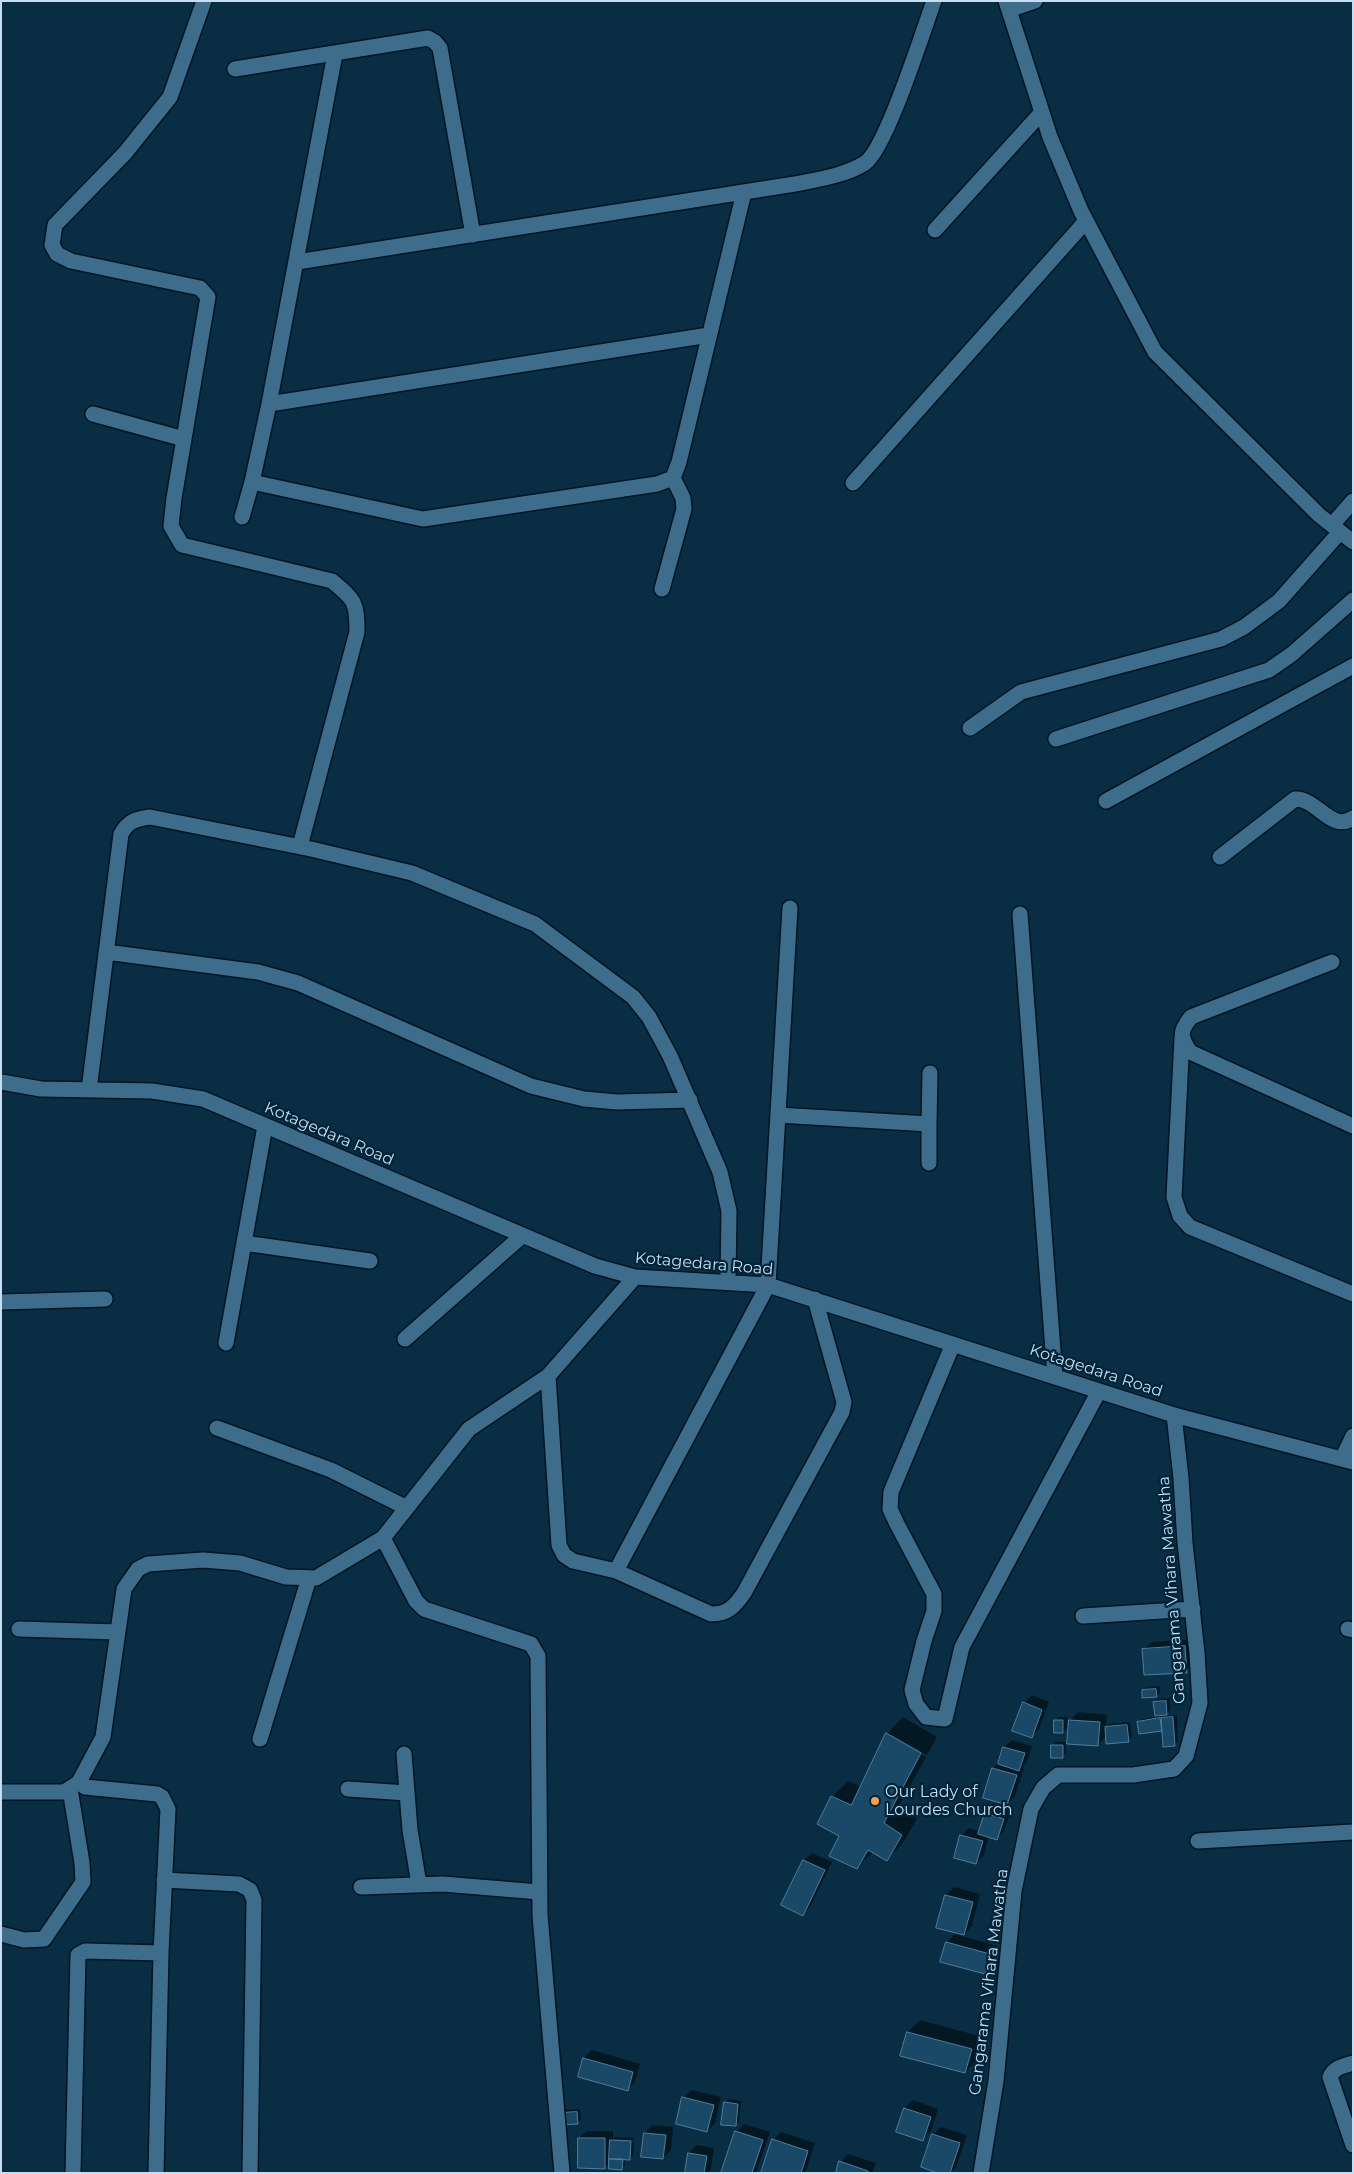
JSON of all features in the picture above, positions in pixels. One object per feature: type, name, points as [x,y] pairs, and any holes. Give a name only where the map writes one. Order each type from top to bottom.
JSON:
[{"type":"street","points":[[204,1],[170,97],[126,153],[55,225],[52,245],[57,254],[71,260],[200,288],[208,296],[171,526],[182,545],[332,580],[351,596],[357,609],[357,632],[300,846]]},
{"type":"street","points":[[297,262],[838,176],[866,162],[888,128],[934,1]]},
{"type":"street","points":[[1035,1],[1008,6],[1050,137],[1086,221],[1155,352],[1336,529],[1353,542]]},
{"type":"street","points":[[235,69],[428,38],[435,42],[440,48],[473,235]]},
{"type":"street","points":[[242,517],[252,482],[269,404],[335,54]]},
{"type":"street","points":[[935,230],[1042,112]]},
{"type":"street","points":[[252,482],[423,519],[657,484],[672,478],[679,462],[744,192]]},
{"type":"street","points":[[853,483],[1086,221]]},
{"type":"street","points":[[269,404],[709,335]]},
{"type":"street","points":[[93,414],[184,439]]},
{"type":"street","points":[[662,590],[684,509],[683,498],[672,478]]},
{"type":"street","points":[[970,728],[1021,692],[1220,639],[1244,627],[1279,601],[1336,529],[1353,501]]},
{"type":"street","points":[[1056,739],[1269,670],[1292,654],[1353,600]]},
{"type":"street","points":[[1106,801],[1353,666]]},
{"type":"street","points":[[1220,857],[1295,799],[1303,799],[1312,803],[1333,820],[1344,822],[1353,818]]},
{"type":"street","points":[[89,1090],[121,834],[134,819],[150,817],[300,846],[412,873],[535,924],[633,997],[649,1017],[670,1056],[720,1172],[729,1211],[728,1282]]},
{"type":"street","points":[[616,1570],[768,1285],[790,908]]},
{"type":"street","points":[[1020,914],[1056,1377]]},
{"type":"street","points":[[106,952],[258,972],[298,983],[531,1086],[584,1099],[609,1101],[690,1100]]},
{"type":"street","points":[[1332,962],[1191,1017],[1183,1027],[1174,1197],[1180,1216],[1190,1227],[1353,1294]]},
{"type":"street","points":[[1182,1038],[1190,1052],[1353,1126]]},
{"type":"street","points":[[929,1163],[930,1073]]},
{"type":"street","name":"Kotagedara Road","points":[[1,1082],[41,1089],[152,1091],[203,1100],[595,1266],[635,1277],[768,1285],[1174,1415],[1348,1461]]},
{"type":"street","points":[[778,1115],[929,1124]]},
{"type":"street","points":[[226,1343],[265,1126]]},
{"type":"street","points":[[405,1339],[523,1235]]},
{"type":"street","points":[[244,1242],[370,1261]]},
{"type":"street","points":[[1,1792],[57,1793],[64,1792],[74,1786],[102,1737],[124,1589],[138,1569],[148,1564],[203,1560],[240,1563],[286,1577],[316,1578],[383,1538],[469,1429],[548,1376],[635,1277]]},
{"type":"street","points":[[1,1302],[105,1299]]},
{"type":"street","points":[[548,1376],[559,1545],[564,1555],[573,1561],[616,1570],[711,1614],[722,1614],[734,1608],[744,1594],[842,1412],[844,1402],[815,1299]]},
{"type":"street","points":[[953,1344],[891,1492],[890,1509],[934,1594],[934,1611],[924,1641],[912,1690],[916,1704],[926,1717],[945,1719],[962,1647],[1099,1391]]},
{"type":"street","name":"Gangarama Vihara Mawatha","points":[[981,2173],[996,2081],[1014,1891],[1031,1809],[1043,1788],[1058,1775],[1133,1776],[1174,1769],[1186,1756],[1200,1703],[1174,1415]]},
{"type":"street","points":[[217,1428],[331,1470],[408,1508]]},
{"type":"street","points":[[1348,1461],[1353,1436]]},
{"type":"street","points":[[383,1538],[416,1601],[424,1609],[531,1644],[538,1656],[539,1892],[562,2173]]},
{"type":"street","points":[[260,1740],[309,1578]]},
{"type":"street","points":[[1083,1616],[1193,1609]]},
{"type":"street","points":[[19,1629],[118,1632]]},
{"type":"street","points":[[404,1754],[410,1830],[419,1884]]},
{"type":"street","points":[[74,1786],[157,1794],[162,1797],[168,1809],[161,1953],[156,2173]]},
{"type":"street","points":[[1,1934],[24,1940],[44,1939],[83,1882],[74,1786]]},
{"type":"street","points":[[348,1789],[407,1793]]},
{"type":"street","points":[[1198,1841],[1353,1832]]},
{"type":"street","points":[[164,1880],[239,1884],[250,1890],[254,1900],[250,2173]]},
{"type":"street","points":[[361,1887],[419,1884],[539,1892]]},
{"type":"street","points":[[72,2173],[78,1955],[85,1951],[161,1953]]},
{"type":"street","points":[[1353,2063],[1338,2068],[1332,2072],[1330,2077],[1353,2145]]},
{"type":"building","points":[[1185,1646],[1187,1673],[1144,1675],[1142,1649]]},
{"type":"building","points":[[1156,1689],[1157,1697],[1142,1698],[1142,1690]]},
{"type":"building","points":[[1166,1701],[1167,1715],[1155,1716],[1153,1702]]},
{"type":"building","points":[[1023,1702],[1042,1710],[1032,1738],[1012,1731]]},
{"type":"building","points":[[1173,1717],[1175,1746],[1163,1747],[1161,1718]]},
{"type":"building","points":[[1160,1718],[1162,1731],[1139,1734],[1137,1722]]},
{"type":"building","points":[[1054,1720],[1063,1720],[1063,1733],[1054,1733]]},
{"type":"building","points":[[1069,1720],[1100,1722],[1098,1746],[1067,1744]]},
{"type":"building","points":[[1127,1725],[1129,1742],[1106,1744],[1105,1727]]},
{"type":"building","name":"Our Lady of Lourdes Church","points":[[886,1733],[921,1753],[884,1823],[902,1835],[887,1861],[868,1850],[857,1869],[829,1856],[839,1836],[817,1824],[831,1796],[851,1805]]},
{"type":"building","points":[[1051,1745],[1063,1745],[1063,1758],[1051,1758]]},
{"type":"building","points":[[1003,1747],[1025,1753],[1019,1771],[998,1764]]},
{"type":"building","points":[[992,1768],[1017,1775],[1007,1805],[983,1798]]},
{"type":"building","points":[[985,1813],[1004,1819],[997,1840],[978,1834]]},
{"type":"building","points":[[960,1835],[983,1841],[976,1864],[954,1858]]},
{"type":"building","points":[[803,1860],[825,1870],[803,1916],[781,1905]]},
{"type":"building","points":[[945,1895],[973,1902],[964,1935],[936,1928]]},
{"type":"building","points":[[946,1942],[990,1954],[985,1974],[940,1962]]},
{"type":"building","points":[[907,2032],[972,2049],[965,2073],[900,2056]]},
{"type":"building","points":[[583,2058],[633,2072],[628,2091],[578,2077]]},
{"type":"building","points":[[682,2097],[714,2105],[707,2132],[676,2124]]},
{"type":"building","points":[[724,2102],[738,2104],[736,2126],[721,2125]]},
{"type":"building","points":[[904,2108],[931,2117],[923,2141],[896,2132]]},
{"type":"building","points":[[577,2112],[578,2124],[561,2125],[561,2113]]},
{"type":"building","points":[[735,2131],[763,2140],[752,2173],[721,2173]]},
{"type":"building","points":[[644,2133],[666,2135],[663,2159],[641,2157]]},
{"type":"building","points":[[932,2134],[960,2143],[950,2173],[937,2173],[921,2167]]},
{"type":"building","points":[[578,2138],[605,2138],[605,2169],[578,2168]]},
{"type":"building","points":[[772,2139],[808,2151],[801,2173],[761,2173]]},
{"type":"building","points":[[610,2140],[631,2141],[630,2160],[609,2159]]},
{"type":"building","points":[[688,2153],[707,2156],[704,2173],[685,2173]]},
{"type":"building","points":[[609,2159],[623,2159],[622,2170],[609,2169]]},
{"type":"building","points":[[839,2161],[868,2171],[868,2173],[836,2173]]},
{"type":"place","name":"Our Lady of Lourdes Church","points":[[875,1801]]}]
